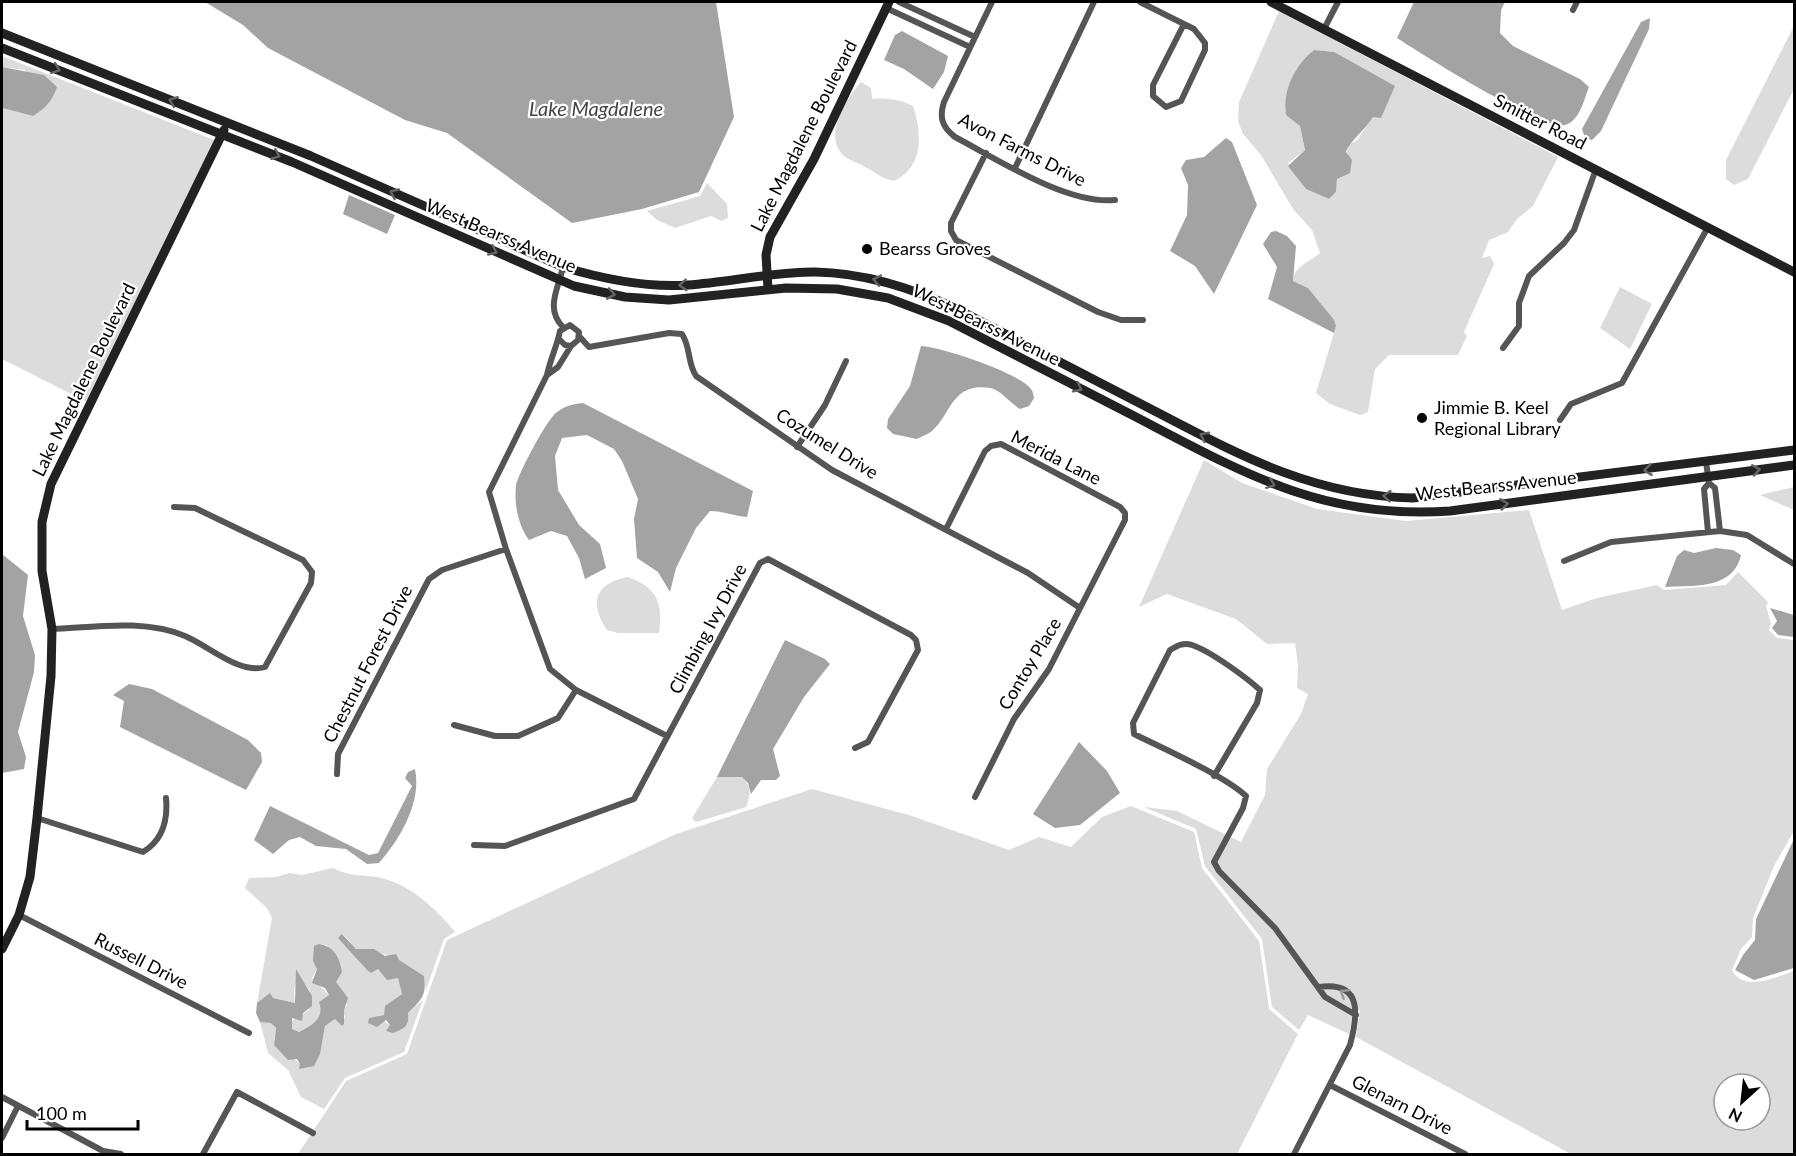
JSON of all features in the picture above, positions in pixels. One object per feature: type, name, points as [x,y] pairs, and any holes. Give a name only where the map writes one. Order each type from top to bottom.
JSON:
[{"type":"main road","name":"Smitter Road","points":[[1271,2],[1794,273]]},
{"type":"main road","name":"Lake Magdalene Boulevard","points":[[768,289],[766,255],[770,237],[819,149],[887,5]]},
{"type":"main road","name":"West Bearss Avenue","points":[[2,33],[311,156],[562,267],[615,280],[661,285],[687,285],[766,275],[838,274],[890,283],[924,294],[1241,455],[1305,481],[1351,492],[1395,497],[1488,490],[1794,450]]},
{"type":"main road","name":"West Bearss Avenue","points":[[2,48],[292,162],[559,281],[614,295],[664,300],[699,299],[768,289],[837,289],[909,304],[949,321],[1271,485],[1339,505],[1414,513],[1450,511],[1709,480],[1794,465]]},
{"type":"main road","name":"Lake Magdalene Boulevard","points":[[2,949],[18,915],[30,877],[37,818],[51,676],[52,629],[42,571],[42,522],[51,484],[228,122]]},
{"type":"main road","points":[[1414,513],[1424,507],[1478,502],[1488,490]]},
{"type":"street","points":[[898,2],[975,37]]},
{"type":"street","name":"Avon Farms Drive","points":[[992,2],[944,102],[941,119],[949,132],[1015,168],[1078,197],[1095,201],[1115,200]]},
{"type":"street","points":[[1015,168],[1094,2]]},
{"type":"street","points":[[1140,2],[1184,24],[1202,35],[1205,50],[1181,101],[1166,107],[1153,96],[1153,85],[1184,24]]},
{"type":"street","points":[[1324,29],[1338,2]]},
{"type":"street","points":[[1573,10],[1578,2]]},
{"type":"street","points":[[887,5],[936,32],[970,47]]},
{"type":"street","points":[[936,32],[941,21]]},
{"type":"street","points":[[986,153],[951,223],[951,231],[956,240],[1098,312],[1121,320],[1143,320]]},
{"type":"street","points":[[1503,348],[1519,326],[1519,303],[1529,276],[1564,243],[1574,230],[1596,169]]},
{"type":"street","points":[[1560,420],[1571,404],[1622,383],[1708,227]]},
{"type":"street","points":[[548,375],[558,367],[579,336],[574,327],[563,327],[554,318],[552,307],[562,267]]},
{"type":"street","points":[[563,327],[560,340],[549,363],[548,375],[489,492],[506,549],[550,669],[576,690],[668,736]]},
{"type":"street","name":"Cozumel Drive","points":[[579,336],[589,347],[669,333],[682,334],[687,342],[690,366],[696,375],[797,447],[832,470],[1029,573],[1080,608]]},
{"type":"street","points":[[560,340],[565,345],[571,346]]},
{"type":"street","points":[[797,447],[825,405],[846,361]]},
{"type":"street","name":"Merida Lane","points":[[946,529],[985,451],[1002,444],[1120,507],[1125,513]]},
{"type":"street","points":[[1706,462],[1709,480],[1715,488],[1720,531]]},
{"type":"street","points":[[1708,532],[1704,489],[1709,480]]},
{"type":"street","points":[[52,629],[148,625],[185,636],[243,666],[255,670],[265,667],[311,583],[312,572],[303,560],[195,508],[174,507]]},
{"type":"street","name":"Contoy Place","points":[[975,797],[1014,718],[1048,669],[1125,520],[1125,513]]},
{"type":"street","points":[[1564,561],[1611,542],[1720,531],[1748,536],[1794,564]]},
{"type":"street","name":"Chestnut Forest Drive","points":[[337,774],[338,754],[429,579],[442,570],[506,549]]},
{"type":"street","name":"Climbing Ivy Drive","points":[[474,845],[505,846],[634,799],[760,563],[768,559],[911,635],[916,640],[918,650],[868,742],[855,748]]},
{"type":"street","points":[[1214,776],[1257,703],[1260,690],[1249,679],[1191,644],[1180,644],[1170,650],[1133,723],[1134,734],[1214,776],[1236,787],[1246,796],[1243,808],[1214,862],[1219,871],[1275,927],[1325,997],[1356,1015]]},
{"type":"street","points":[[454,725],[495,736],[518,736],[558,718],[576,690]]},
{"type":"street","points":[[37,818],[143,852],[154,845],[168,818],[166,798]]},
{"type":"street","name":"Russell Drive","points":[[18,915],[249,1033]]},
{"type":"street","points":[[1318,987],[1342,989],[1355,1001],[1356,1015],[1350,1045],[1330,1085]]},
{"type":"street","name":"Glenarn Drive","points":[[1294,1155],[1330,1085],[1465,1155]]},
{"type":"street","points":[[203,1155],[237,1092],[313,1133]]},
{"type":"street","points":[[2,1097],[104,1151],[121,1155]]},
{"type":"street","points":[[2,1138],[18,1106]]},
{"type":"shaded area","points":[[1279,11],[1558,157],[1533,206],[1517,219],[1508,232],[1489,240],[1482,258],[1490,256],[1494,264],[1464,332],[1467,336],[1458,355],[1389,355],[1375,369],[1368,412],[1360,415],[1330,404],[1316,393],[1336,326],[1308,288],[1293,281],[1299,268],[1320,253],[1312,230],[1293,209],[1261,155],[1243,134],[1238,121],[1239,102]],"holes":[[[1314,50],[1334,52],[1373,117],[1357,140],[1348,145],[1344,174],[1337,179],[1336,192],[1329,199],[1306,189],[1288,163],[1305,150],[1300,126],[1285,111],[1287,93],[1302,62]]]},
{"type":"shaded area","points":[[1794,26],[1794,89],[1748,179],[1734,185],[1726,179],[1726,160]]},
{"type":"shaded area","points":[[2,56],[214,140],[87,402],[2,359],[2,108],[33,116],[25,70],[2,67]]},
{"type":"shaded area","points":[[861,82],[871,88],[872,99],[882,98],[913,106],[919,138],[916,158],[904,175],[894,181],[846,158],[838,148],[835,138],[839,118],[849,98]]},
{"type":"shaded area","points":[[707,183],[727,204],[728,218],[722,221],[711,216],[675,228],[657,220],[647,211],[700,196]]},
{"type":"shaded area","points":[[1620,287],[1652,304],[1630,349],[1600,328]]},
{"type":"shaded area","points":[[1204,460],[1242,483],[1317,509],[1406,521],[1529,510],[1562,610],[1597,598],[1657,585],[1664,590],[1726,585],[1738,572],[1768,602],[1766,606],[1771,624],[1769,630],[1777,638],[1794,640],[1794,831],[1774,866],[1753,918],[1752,937],[1741,949],[1732,970],[1737,977],[1752,982],[1794,971],[1794,1154],[1571,1154],[1356,1037],[1360,1010],[1353,1011],[1349,1034],[1308,1015],[1299,1030],[1272,1007],[1262,939],[1205,866],[1196,829],[1144,807],[1177,811],[1241,842],[1265,795],[1267,769],[1301,714],[1308,694],[1297,688],[1298,665],[1295,643],[1267,644],[1236,619],[1167,594],[1139,607]]},
{"type":"shaded area","points":[[1794,487],[1794,510],[1760,495]]},
{"type":"shaded area","points":[[628,577],[646,586],[656,598],[660,613],[659,633],[618,633],[607,630],[601,620],[597,603],[598,595],[609,584]]},
{"type":"shaded area","points":[[717,777],[742,777],[750,791],[746,807],[696,822],[692,818]]},
{"type":"shaded area","points":[[812,789],[909,815],[1009,850],[1039,837],[1071,847],[1102,817],[1131,806],[1194,832],[1202,868],[1259,941],[1269,1009],[1298,1034],[1237,1154],[298,1154],[346,1081],[407,1054],[447,940],[676,834]]},
{"type":"shaded area","points":[[333,868],[348,874],[381,878],[398,884],[434,909],[455,932],[444,939],[426,990],[424,976],[392,957],[356,949],[343,934],[343,942],[367,970],[378,969],[387,979],[398,978],[402,994],[386,1006],[384,1015],[377,1016],[390,1025],[393,1033],[405,1026],[408,1013],[423,1000],[404,1052],[345,1078],[324,1109],[301,1097],[288,1070],[268,1053],[260,1022],[271,1022],[276,1029],[274,1040],[300,1064],[322,1042],[325,1026],[335,1019],[345,1018],[343,1010],[347,1005],[336,982],[327,945],[319,944],[317,969],[312,978],[329,995],[320,1002],[319,1017],[298,1032],[292,1029],[290,1022],[309,1010],[310,991],[298,975],[294,990],[295,1003],[273,998],[270,994],[257,1003],[272,918],[267,908],[245,888],[249,878],[276,877],[290,873],[302,875]]},
{"type":"water","name":"Lake Magdalene","points":[[205,2],[716,2],[734,117],[699,192],[642,209],[572,223],[447,133],[405,120],[268,48],[243,25]]},
{"type":"water","points":[[1414,2],[1505,2],[1501,10],[1500,33],[1513,46],[1580,79],[1589,87],[1578,114],[1565,125],[1552,124],[1508,104],[1397,38]]},
{"type":"water","points":[[1650,18],[1649,29],[1601,131],[1592,140],[1585,138],[1582,129],[1641,22]]},
{"type":"water","points":[[902,31],[948,56],[944,72],[933,89],[904,69],[884,60],[895,35]]},
{"type":"water","points":[[1314,50],[1334,52],[1395,86],[1381,118],[1373,117],[1348,148],[1346,152],[1352,160],[1350,173],[1337,179],[1336,192],[1329,199],[1306,189],[1288,166],[1305,150],[1300,126],[1286,115],[1288,88],[1301,63]]},
{"type":"water","points":[[2,67],[44,75],[57,87],[51,100],[33,116],[2,108]]},
{"type":"water","points":[[1226,138],[1232,142],[1257,205],[1214,294],[1195,266],[1170,251],[1187,215],[1188,185],[1181,168],[1186,160],[1204,157]]},
{"type":"water","points":[[349,195],[395,215],[387,234],[343,214]]},
{"type":"water","points":[[1276,231],[1287,236],[1296,246],[1293,281],[1308,288],[1334,320],[1336,326],[1334,333],[1268,299],[1277,267],[1263,244],[1271,232]]},
{"type":"water","points":[[921,346],[931,347],[996,368],[1023,382],[1031,389],[1034,398],[1029,406],[1020,409],[994,389],[977,387],[960,394],[930,433],[917,439],[893,434],[887,428],[888,419],[910,386]]},
{"type":"water","points":[[583,403],[753,491],[747,517],[710,511],[696,528],[676,568],[670,592],[658,572],[637,558],[634,519],[638,499],[622,461],[614,449],[587,435],[562,438],[555,456],[558,490],[579,525],[600,544],[606,568],[585,579],[579,558],[567,536],[551,531],[529,540],[522,528],[516,507],[516,486],[527,459],[540,435],[557,412],[563,408]]},
{"type":"water","points":[[1716,548],[1733,550],[1741,555],[1737,566],[1730,574],[1711,583],[1665,587],[1677,556],[1684,550],[1694,553]]},
{"type":"water","points":[[2,554],[28,575],[23,616],[35,655],[34,672],[18,732],[26,757],[24,769],[2,773]]},
{"type":"water","points":[[1770,608],[1794,615],[1794,637],[1778,635],[1772,628],[1777,621]]},
{"type":"water","points":[[785,640],[825,659],[830,664],[804,697],[773,749],[780,776],[776,780],[761,780],[751,794],[748,783],[742,777],[717,777]]},
{"type":"water","points":[[129,684],[152,689],[248,740],[261,753],[262,762],[246,790],[120,727],[124,701],[113,695]]},
{"type":"water","points":[[1079,742],[1107,771],[1120,793],[1080,825],[1055,828],[1033,814]]},
{"type":"water","points":[[415,769],[415,794],[408,819],[379,863],[367,864],[346,849],[316,846],[300,837],[289,840],[273,854],[254,840],[270,806],[369,855],[378,853],[412,786],[405,778],[408,772]]},
{"type":"water","points":[[1794,839],[1794,968],[1754,980],[1735,970],[1755,940],[1756,919]]},
{"type":"water","points":[[342,934],[356,949],[374,949],[385,956],[396,954],[399,960],[424,976],[424,993],[420,1001],[408,1013],[407,1024],[403,1028],[393,1033],[386,1031],[390,1025],[386,1020],[377,1027],[368,1023],[369,1018],[384,1015],[385,1006],[402,994],[398,978],[387,980],[378,969],[371,973],[367,970],[338,938]]},
{"type":"water","points":[[319,944],[329,947],[340,962],[342,972],[336,982],[348,998],[344,1010],[344,1024],[342,1026],[335,1019],[325,1026],[320,1054],[314,1066],[299,1069],[300,1064],[297,1059],[288,1060],[274,1045],[276,1028],[271,1023],[260,1022],[256,1013],[257,1003],[270,993],[273,998],[295,1003],[296,969],[312,996],[312,1006],[303,1013],[302,1021],[292,1018],[292,1029],[299,1032],[316,1020],[320,1012],[319,1002],[329,995],[325,988],[312,983],[317,969],[313,961],[314,946]]},
{"type":"place","name":"Bearss Groves","points":[[867,249]]},
{"type":"place","name":"Jimmie B. Keel Regional Library","points":[[1422,418]]}]
